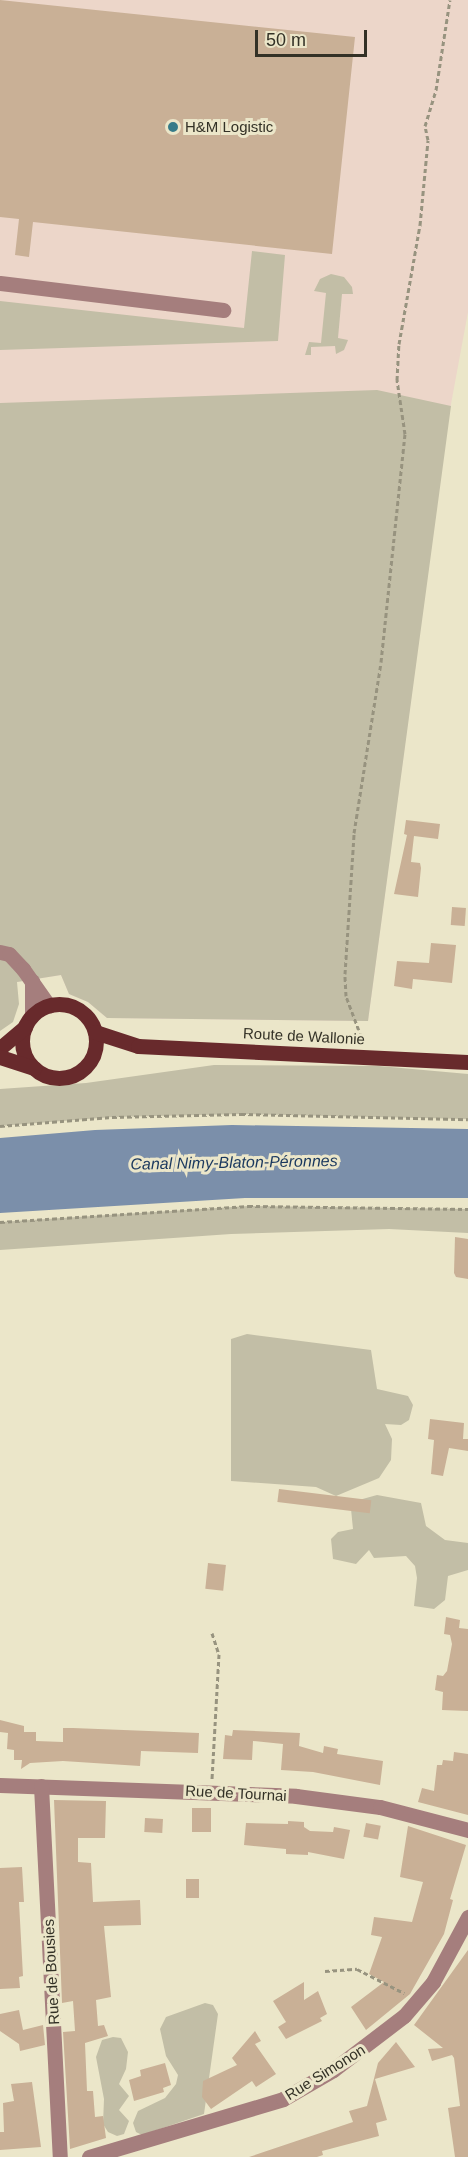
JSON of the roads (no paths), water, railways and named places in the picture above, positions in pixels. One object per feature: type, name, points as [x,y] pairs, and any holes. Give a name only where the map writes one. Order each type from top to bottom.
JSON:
[{"type":"main road","points":[[0,1048],[49,1006],[73,1007],[91,1021],[95,1032],[96,1044],[87,1065]]},
{"type":"main road","points":[[29,1021],[23,1044],[36,1070]]},
{"type":"main road","points":[[95,1032],[138,1046]]},
{"type":"main road","points":[[0,1057],[55,1078],[67,1077],[109,1051],[138,1046]]},
{"type":"main road","name":"Route de Wallonie","points":[[138,1046],[468,1062]]},
{"type":"street","points":[[0,283],[223,310]]},
{"type":"street","points":[[0,952],[9,954],[49,1006]]},
{"type":"street","points":[[29,1021],[32,981]]},
{"type":"street","name":"Rue de Tournai","points":[[0,1785],[211,1791],[350,1803],[468,1830]]},
{"type":"street","name":"Rue de Bousies","points":[[41,1786],[60,2157]]},
{"type":"street","name":"Rue Simonon","points":[[89,2157],[283,2099],[369,2045],[417,2000],[455,1947],[468,1917]]},
{"type":"water","name":"Canal Nimy-Blaton-Péronnes","points":[[232,1125],[468,1129],[468,1198],[245,1198],[0,1213],[0,1138],[95,1130]]},
{"type":"place","name":"H&M Logistic","points":[[173,127]]}]
